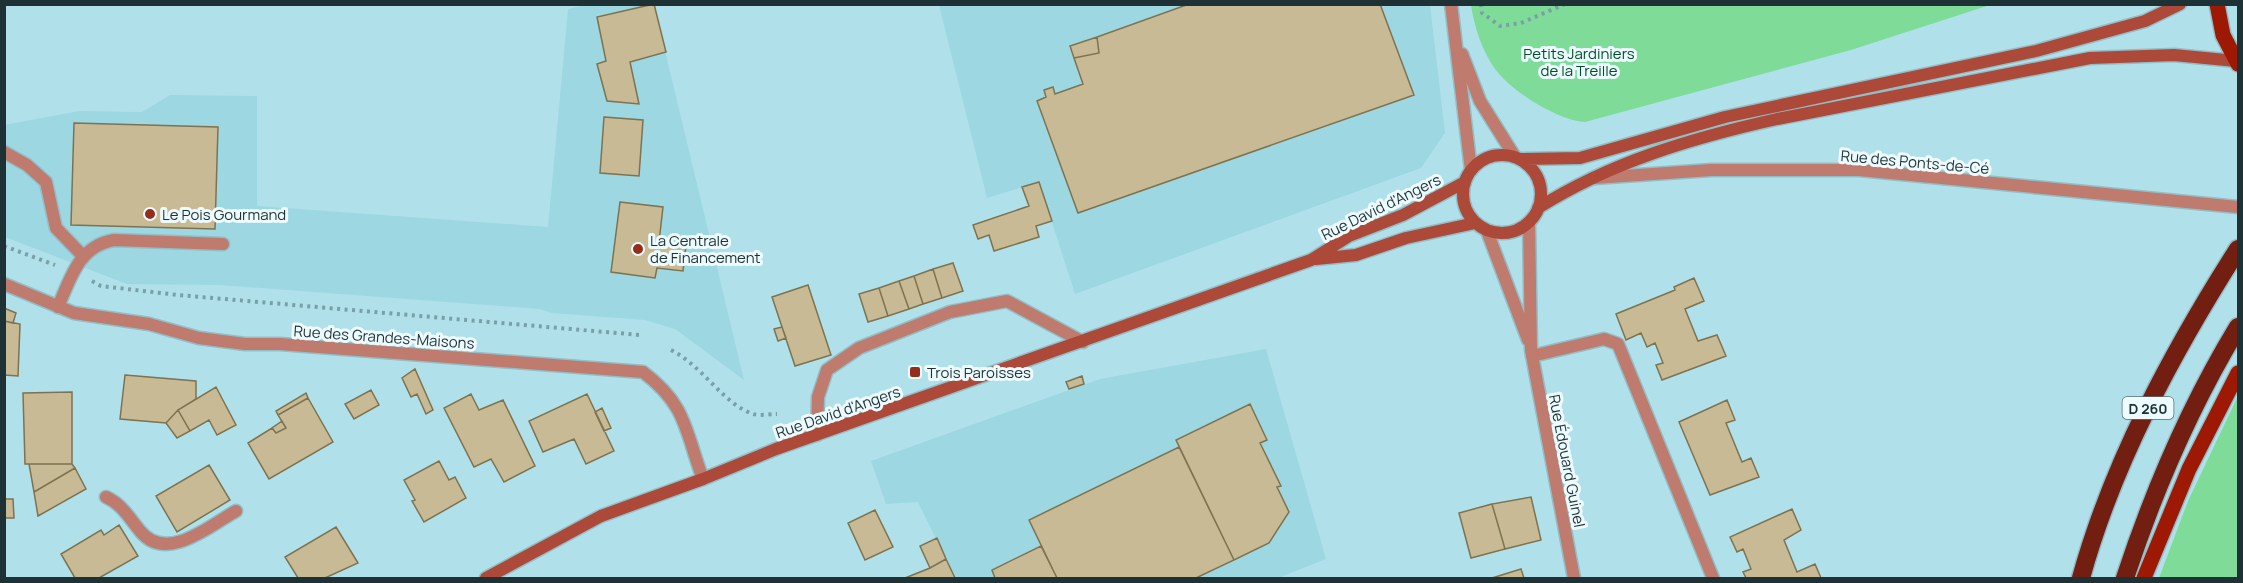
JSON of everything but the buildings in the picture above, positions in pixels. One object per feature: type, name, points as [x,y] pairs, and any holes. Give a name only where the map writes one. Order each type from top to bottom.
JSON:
[{"type":"highway","name":"D 260","points":[[2081,579],[2102,515],[2151,402],[2209,295],[2238,249]]},
{"type":"highway","name":"D 260","points":[[2125,579],[2163,471],[2188,418],[2238,327]]},
{"type":"main road","points":[[1517,158],[1529,167],[1536,177],[1541,196],[1538,208],[1529,222],[1519,230],[1506,233],[1487,231],[1475,223],[1464,204],[1465,182],[1471,170],[1491,157],[1589,156],[1725,117],[2036,51],[2145,21],[2180,4]]},
{"type":"main road","points":[[2217,4],[2223,35],[2237,63]]},
{"type":"main road","points":[[1538,208],[1589,179],[1636,159],[1728,130],[2058,63],[2152,54],[2207,56],[2237,63]]},
{"type":"main road","name":"Rue David d'Angers","points":[[486,579],[501,575],[601,516],[817,435],[1311,260],[1349,236],[1403,215],[1465,182]]},
{"type":"main road","name":"Rue David d'Angers","points":[[1311,260],[1356,255],[1406,238],[1475,223]]},
{"type":"main road","points":[[2144,579],[2189,469],[2238,373]]},
{"type":"street","points":[[1450,4],[1471,170]]},
{"type":"street","points":[[1454,33],[1480,101],[1517,158]]},
{"type":"street","points":[[4,152],[27,165],[46,182],[56,228],[82,255]]},
{"type":"street","name":"Rue des Ponts-de-Cé","points":[[1589,179],[1711,170],[1859,170],[2238,207]]},
{"type":"street","name":"Rue Édouard Guinel","points":[[1529,222],[1532,353],[1574,579]]},
{"type":"street","name":"Rue Édouard Guinel","points":[[1487,231],[1532,353]]},
{"type":"street","points":[[58,307],[82,255],[97,245],[114,240],[223,244]]},
{"type":"street","name":"Rue des Grandes-Maisons","points":[[4,284],[74,313],[148,324],[199,338],[246,344],[280,344],[643,372],[673,398],[686,425],[703,479]]},
{"type":"street","points":[[817,435],[818,397],[827,370],[859,348],[950,312],[1007,301],[1083,342]]},
{"type":"street","points":[[1532,353],[1604,339],[1618,344],[1713,579]]},
{"type":"street","points":[[106,497],[119,503],[143,535],[156,543],[178,544],[236,511]]},
{"type":"path","points":[[1481,4],[1482,13],[1500,26],[1521,23],[1565,4]]},
{"type":"path","points":[[4,246],[61,267]]},
{"type":"path","points":[[86,277],[101,286],[178,295],[640,334]]},
{"type":"path","points":[[671,350],[688,358],[736,406],[755,415],[777,414]]},
{"type":"shaded area","points":[[590,4],[654,5],[744,380],[675,329],[645,320],[552,313],[540,309],[219,285],[127,284],[5,237],[4,125],[80,111],[142,112],[170,95],[257,96],[257,206],[548,227],[568,9]]},
{"type":"shaded area","points":[[939,5],[1430,5],[1445,133],[1421,168],[1075,294],[1039,182],[987,198]]},
{"type":"shaded area","points":[[1266,349],[1326,559],[1278,578],[955,578],[918,502],[886,504],[871,461],[1100,379]]},
{"type":"green space","name":"Petits Jardiniers de la Treille","points":[[1471,4],[1990,5],[1851,50],[1585,122],[1549,111],[1523,95],[1502,78],[1482,46]]},
{"type":"green space","points":[[2238,396],[2238,578],[2159,578],[2188,501]]},
{"type":"place","name":"Le Pois Gourmand","points":[[150,214]]},
{"type":"place","name":"La Centrale de Financement","points":[[638,249]]},
{"type":"place","name":"Trois Paroisses","points":[[915,372]]}]
